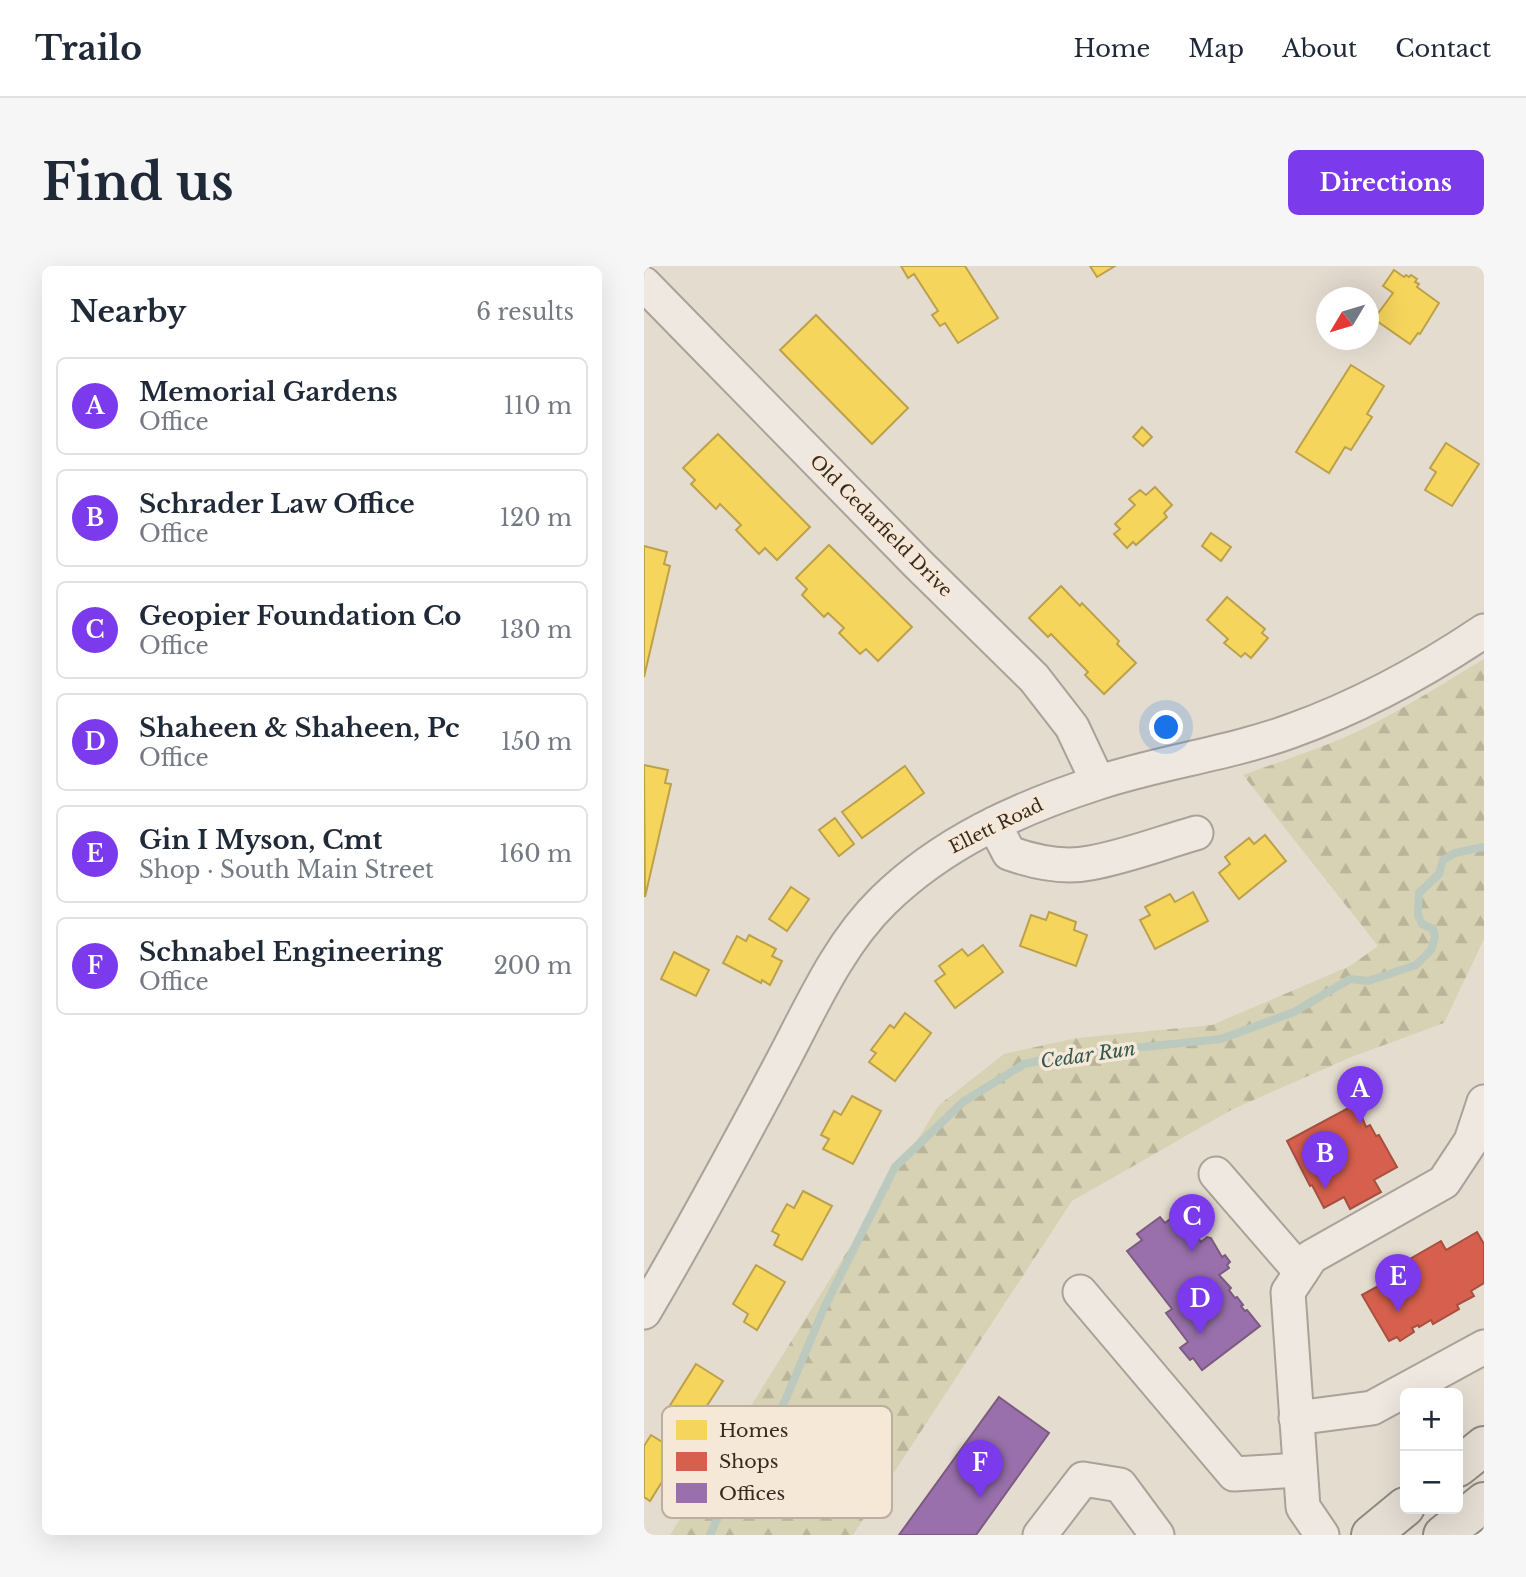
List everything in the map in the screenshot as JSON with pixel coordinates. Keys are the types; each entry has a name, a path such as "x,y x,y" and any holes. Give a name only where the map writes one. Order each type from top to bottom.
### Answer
{"main road":[{"path":"1463,1463 1484,1447"},
{"path":"1443,1535 1484,1502"},
{"path":"1371,1535 1400,1511"}],"street":[{"name":"Old Cedarfield Drive","path":"644,284 916,563 1034,678 1072,727 1098,782"},
{"name":"Ellett Road","path":"644,1312 691,1233 838,957 871,914 892,893 944,851 994,824 1098,782 1289,732 1389,690 1484,631"},
{"path":"994,824 1009,853 1031,861 1054,863 1088,863 1196,833"},
{"path":"1322,1535 1303,1507 1288,1292 1311,1257 1444,1182 1482,1119"},
{"path":"1216,1174 1301,1272"},
{"path":"1080,1292 1234,1474 1300,1470"},
{"path":"1296,1418 1372,1408 1484,1347"},
{"path":"1040,1535 1083,1479 1120,1485 1157,1535"}],"green space":[{"path":"1484,659 1484,939 1444,1023 1354,1056 1233,1109 1072,1201 892,1476 892,1406 751,1406 939,1105 1004,1054 1077,1038 1212,1025 1350,966 1378,946 1243,775 1319,748 1363,729"},
{"path":"681,1518 864,1518 853,1535 670,1535"}],"building: Homes":[{"path":"901,266 965,266 998,318 958,343 945,323 940,326 932,315 938,311 914,274 908,278"},
{"path":"1090,266 1115,266 1097,277"},
{"path":"1394,270 1404,277 1411,275 1417,279 1417,287 1439,303 1420,334 1418,333 1410,344 1379,322 1379,312 1393,293 1383,286"},
{"path":"816,315 908,408 872,444 780,350"},
{"path":"1351,365 1384,386 1367,414 1372,417 1351,450 1345,447 1329,473 1296,452"},
{"path":"1142,427 1152,437 1143,446 1133,437"},
{"path":"718,434 810,527 777,560 765,548 759,554 736,530 741,525 720,504 716,509 691,484 695,480 683,468"},
{"path":"1446,443 1479,464 1452,506 1425,490 1436,472 1430,468"},
{"path":"1155,487 1172,505 1164,513 1167,517 1136,545 1133,542 1127,548 1114,534 1120,529 1115,524 1135,505 1129,499 1140,490 1146,495"},
{"path":"1211,533 1231,547 1221,561 1202,546"},
{"path":"829,545 912,627 878,661 866,649 860,654 839,633 844,628 828,613 824,617 802,595 807,589 796,578"},
{"path":"644,546 667,552 664,564 670,566 644,677"},
{"path":"1061,586 1080,606 1082,603 1136,663 1104,694 1085,675 1088,672 1051,634 1048,637 1029,618"},
{"path":"1227,597 1265,629 1262,633 1268,638 1251,658 1245,653 1241,657 1224,643 1228,639 1207,620"},
{"path":"644,765 668,770 665,783 671,784 645,897"},
{"path":"905,766 924,793 862,838 842,812"},
{"path":"835,818 854,844 839,856 819,830"},
{"path":"1265,835 1286,861 1239,899 1219,873 1230,864 1225,857 1249,838 1254,844"},
{"path":"791,887 809,899 787,931 769,919"},
{"path":"1193,892 1208,921 1155,949 1140,920 1150,915 1145,907 1170,894 1175,902"},
{"path":"1049,912 1076,922 1074,930 1087,935 1076,966 1020,946 1031,915 1046,920"},
{"path":"749,935 776,949 772,956 782,961 770,985 723,963 737,936 746,941"},
{"path":"983,945 1003,972 955,1008 935,981 945,974 939,966 962,949 968,956"},
{"path":"674,952 709,970 696,996 661,979"},
{"path":"905,1013 931,1033 895,1081 869,1062 876,1053 871,1050 890,1025 894,1028"},
{"path":"852,1096 881,1111 853,1164 823,1149 829,1139 821,1135 834,1111 841,1115"},
{"path":"803,1191 832,1206 802,1260 774,1245 779,1235 772,1231 787,1204 794,1208"},
{"path":"756,1265 785,1282 757,1330 744,1322 748,1314 733,1304"},
{"path":"696,1364 723,1381 707,1406 670,1406"},
{"path":"651,1435 662,1442 662,1482 650,1501 644,1497 644,1446"}],"building: Shops":[{"path":"1357,1105 1366,1127 1370,1125 1376,1136 1379,1135 1397,1167 1374,1180 1381,1192 1350,1209 1344,1197 1324,1208 1287,1141"},
{"path":"1477,1232 1484,1244 1484,1283 1471,1291 1474,1296 1457,1305 1459,1309 1433,1324 1431,1320 1419,1327 1418,1325 1412,1328 1414,1332 1400,1341 1397,1337 1389,1341 1362,1295 1391,1279 1387,1272 1441,1241 1446,1250"}],"building: Offices":[{"path":"1179,1212 1186,1222 1191,1218 1200,1230 1195,1233 1201,1242 1207,1237 1211,1238 1222,1257 1225,1255 1230,1262 1227,1265 1229,1268 1219,1275 1231,1288 1229,1290 1237,1297 1245,1311 1247,1310 1260,1326 1202,1370 1193,1358 1190,1360 1180,1348 1188,1342 1166,1313 1172,1309 1127,1251 1142,1240 1137,1234 1160,1217 1165,1223"},
{"path":"999,1397 1049,1433 976,1535 899,1535"}],"waterway":[{"name":"Cedar Run","path":"782,1406 824,1308 895,1167 963,1102 1024,1064 1066,1055 1221,1039 1294,1012 1350,979 1368,981 1416,965 1431,950 1435,937 1433,929 1422,924 1418,915 1419,893 1439,874 1443,860 1455,853 1484,847"},
{"name":"Cedar Run","path":"710,1535 718,1518"}],"place":[{"name":"Memorial Gardens","path":"1360,1124"},
{"name":"Schrader Law Office","path":"1325,1189"},
{"name":"Geopier Foundation Co","path":"1192,1252"},
{"name":"Gin I Myson, Cmt","path":"1398,1312"},
{"name":"Shaheen & Shaheen, Pc","path":"1200,1334"},
{"name":"Schnabel Engineering","path":"980,1498"}]}
